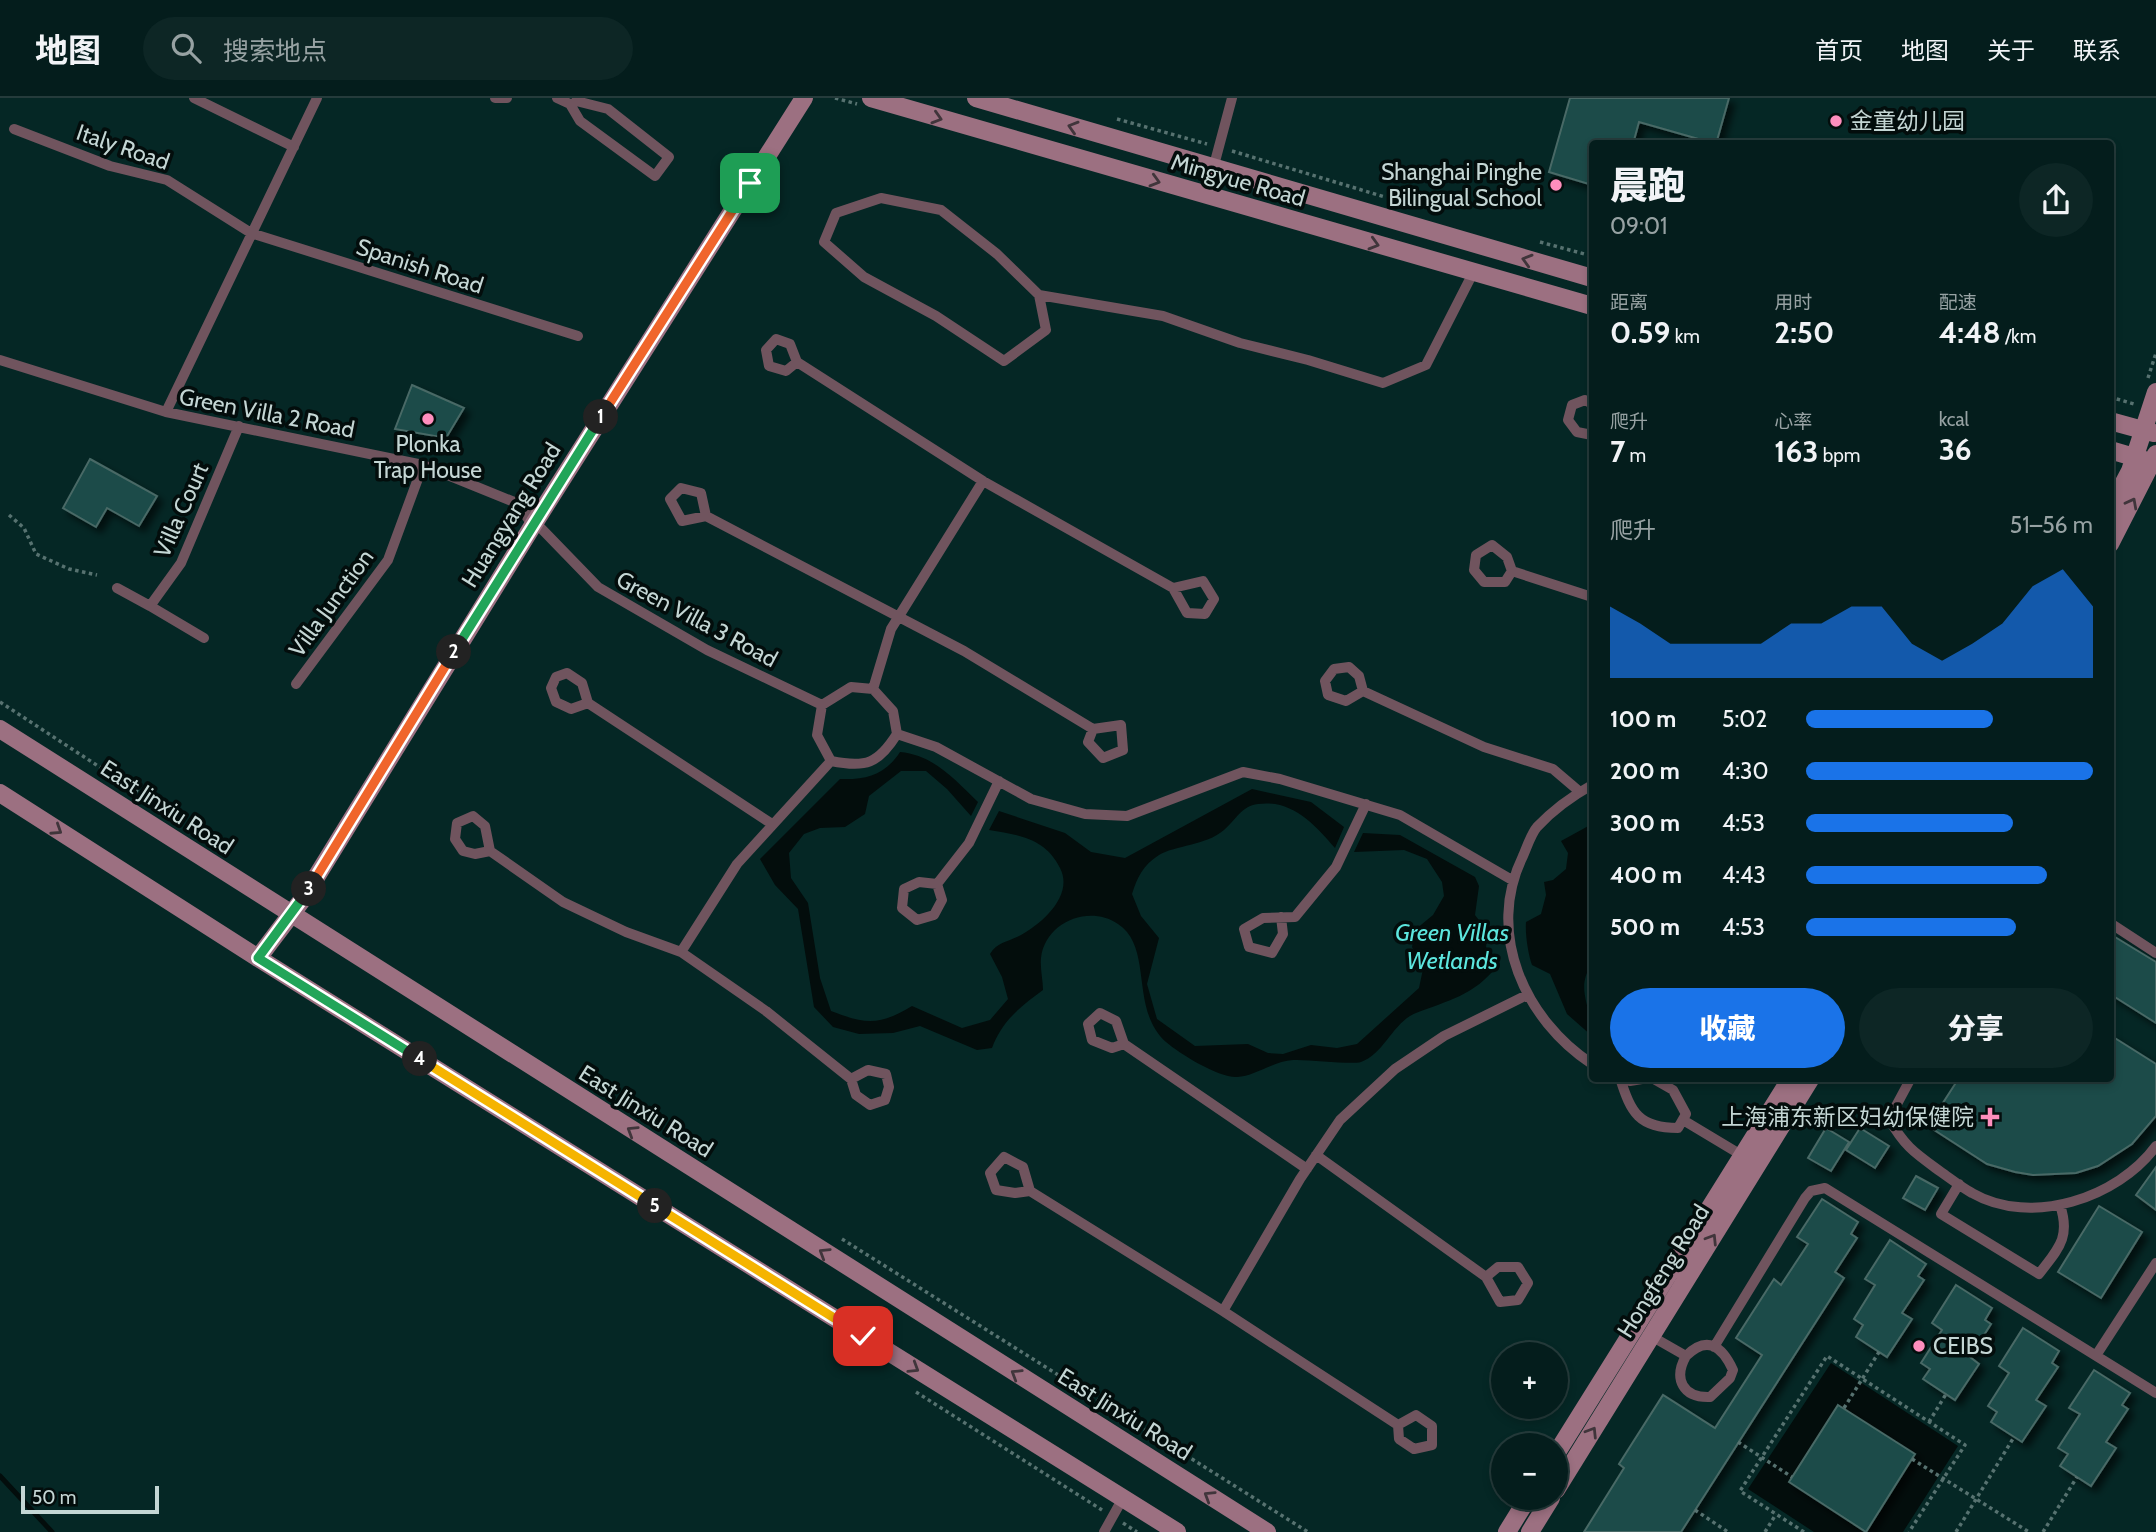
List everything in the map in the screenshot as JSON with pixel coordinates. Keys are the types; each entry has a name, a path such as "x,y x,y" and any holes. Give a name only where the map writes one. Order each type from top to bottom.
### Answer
{"street":[{"name":"Huangyang Road","path":"258,958 291,916 535,522 804,98"},
{"name":"Mingyue Road","path":"871,98 1589,305"},
{"name":"Mingyue Road","path":"976,98 1589,277"},
{"path":"2114,536 2150,459 2150,432 2156,392"},
{"path":"2114,422 2150,432"},
{"path":"2114,451 2150,459"},
{"path":"2114,504 2150,459"},
{"path":"524,506 535,522"},
{"name":"East Jinxiu Road","path":"0,729 1266,1532"},
{"path":"0,793 258,958 1177,1532"},
{"name":"Hongfeng Road","path":"1568,1435 1789,1082"},
{"name":"Hongfeng Road","path":"1568,1471 1809,1082"},
{"path":"1507,1532 1521,1510"},
{"path":"1530,1532 1544,1510"}],"lane":[{"path":"194,98 294,147"},
{"path":"166,412 317,98"},
{"path":"495,98 507,98"},
{"path":"557,98 570,104 580,121 655,176 669,157 608,109 576,102"},
{"path":"1213,169 1232,98"},
{"name":"Italy Road","path":"14,129 110,166 167,180 251,233"},
{"path":"1039,295 1046,330 1004,361 936,316 864,277 824,242 836,213 881,198 941,210 997,254 1039,295 1163,316 1240,343 1382,383 1426,365 1472,273"},
{"name":"Spanish Road","path":"251,233 578,336"},
{"name":"Green Villa 2 Road","path":"0,360 166,412 423,465 524,506"},
{"path":"797,362 983,481 1172,588"},
{"path":"1589,402 1585,400 1572,405 1568,420 1577,432 1589,434"},
{"name":"Villa Court","path":"150,606 181,563 239,426"},
{"name":"Villa Junction","path":"296,684 388,560 423,465"},
{"path":"873,689 891,629 983,481"},
{"path":"706,516 897,619 964,651 1093,729"},
{"name":"Green Villa 3 Road","path":"535,522 598,587 707,650 822,705"},
{"path":"1512,571 1589,596"},
{"path":"117,588 204,638"},
{"path":"851,687 873,689 893,711 897,734 884,755 857,766 831,761 817,735 822,705 851,687"},
{"path":"1363,691 1484,747 1553,769 1580,792"},
{"path":"588,703 772,824"},
{"path":"897,734 936,747 1031,799 1085,814 1127,816 1243,772 1280,779 1400,815 1511,880"},
{"path":"681,952 737,864 831,761"},
{"path":"937,884 969,843 999,781"},
{"path":"1589,787 1536,828 1511,880 1511,952 1527,995 1544,1022 1568,1049 1589,1062"},
{"path":"1281,918 1295,917 1336,867 1366,804"},
{"path":"490,851 562,902 626,932 681,952 766,1012 851,1079"},
{"path":"919,882 937,884 942,900 934,915 917,920 902,908 904,890 919,882"},
{"path":"2114,926 2156,953"},
{"path":"1223,1311 1307,1169 1340,1120 1395,1069 1444,1036 1527,995"},
{"path":"1124,1044 1307,1169"},
{"path":"1621,1082 1628,1103 1640,1119 1657,1128 1678,1128 1686,1114 1673,1090 1658,1082"},
{"path":"1909,1082 1889,1119 1904,1145 1973,1194 1994,1202 2060,1205 2104,1190 2138,1167 2156,1146"},
{"path":"1683,1120 1743,1156"},
{"path":"1316,1156 1486,1277"},
{"path":"1959,1184 1941,1214 2039,1274 2064,1238 2066,1224 2060,1205"},
{"path":"1714,1347 1805,1198 1811,1191 1825,1188 2156,1393"},
{"path":"1030,1191 1223,1311 1398,1425"},
{"path":"2097,1354 2156,1263"},
{"path":"1651,1336 1686,1356"},
{"path":"1696,1345 1714,1347 1726,1355 1733,1370 1721,1388 1710,1397 1697,1398 1685,1391 1679,1380 1679,1368 1686,1356 1696,1345"},
{"path":"1104,1532 1123,1498"}],"path":[{"name":"Mingyue Road","path":"1111,117 1386,197"},
{"path":"1528,239 1589,255"},
{"path":"9,515 24,528 36,554 69,569 97,575"},
{"path":"1844,1408 1879,1352"},
{"path":"1804,1532 1740,1491 1764,1459 1827,1356 1861,1381 1965,1446 1942,1476 1909,1532"},
{"path":"1928,1422 1946,1394"},
{"path":"1956,1532 2014,1437"},
{"path":"1738,1442 1792,1477"},
{"path":"1912,1458 2029,1532"},
{"path":"2043,1532 2077,1477"},
{"path":"1695,1510 1728,1532"},
{"path":"1765,1532 1776,1514"}],"water":[{"name":"Green Villas Wetlands","path":"900,752 934,763 952,777 978,802 971,816 947,789 926,771 901,771 869,796 865,814 845,827 820,828 804,834 789,853 791,878 808,903 820,978 831,1011 844,1016 864,1021 882,1020 912,1006 962,1028 990,1020 1008,999 1002,977 990,954 996,947 1030,930 1047,916 1060,898 1063,878 1054,858 1039,844 1021,836 989,830 999,811 1065,833 1091,852 1125,858 1252,789 1311,802 1344,827 1335,848 1311,823 1292,810 1270,804 1252,805 1216,835 1166,852 1149,863 1132,894 1141,916 1159,938 1147,984 1157,1019 1195,1046 1248,1044 1268,1053 1283,1054 1311,1045 1337,1048 1357,1044 1419,988 1423,969 1412,947 1416,929 1433,915 1444,896 1442,882 1427,859 1404,850 1354,852 1363,833 1400,835 1475,877 1479,886 1475,915 1488,932 1486,947 1497,966 1470,990 1408,1017 1376,1052 1361,1062 1293,1060 1237,1077 1220,1074 1180,1053 1166,1042 1148,1013 1139,963 1129,935 1118,924 1106,918 1082,917 1070,920 1050,935 1041,958 1043,990 1013,1015 992,1048 977,1050 920,1026 893,1033 859,1034 833,1027 814,1007 798,909 775,885 760,859 840,779 866,777 881,771"},
{"path":"1589,826 1589,969 1584,991 1589,1013 1589,1033 1567,1014 1550,974 1532,965 1528,949 1526,922 1541,914 1546,895 1544,882 1553,880 1566,869 1568,853 1561,841"},
{"path":"1831,1363 1958,1446 1903,1532 1866,1532 1814,1532 1748,1489","holes":["1838,1405 1915,1454 1866,1532 1789,1482"]}],"building":[{"path":"1570,98 1729,98 1717,140 1702,140 1639,122 1634,140 1589,140 1589,184 1549,172"},
{"name":"Plonka Trap House","path":"412,385 464,408 446,438 395,429"},
{"path":"90,459 157,496 139,526 107,508 96,527 63,508"},
{"path":"2114,936 2156,962 2156,1023 2114,997"},
{"path":"2114,1038 2156,1064 2156,1116 2132,1144 2098,1166 2076,1173 2033,1175 1987,1164 1928,1126 1956,1082 2114,1082"},
{"path":"1826,1128 1849,1142 1831,1171 1808,1158"},
{"path":"1860,1128 1889,1146 1875,1168 1846,1150"},
{"path":"2156,1167 2156,1210 2136,1195"},
{"path":"1916,1176 1938,1188 1925,1210 1903,1198"},
{"path":"1822,1199 1858,1222 1851,1234 1857,1238 1835,1272 1844,1278 1681,1532 1584,1532 1624,1468 1619,1464 1663,1395 1715,1428 1762,1355 1736,1338 1774,1279 1781,1285 1808,1244 1797,1237"},
{"path":"2099,1206 2142,1232 2101,1298 2058,1272"},
{"path":"1890,1240 1926,1264 1918,1276 1924,1280 1902,1313 1912,1319 1887,1357 1856,1337 1863,1325 1854,1319 1875,1285 1865,1279"},
{"path":"1956,1285 1992,1308 1985,1320 1991,1324 1970,1357 1979,1364 1955,1400 1923,1379 1930,1369 1921,1363 1942,1330 1932,1323"},
{"path":"2023,1328 2059,1351 2052,1363 2058,1367 2036,1400 2046,1406 2022,1442 1991,1422 1997,1412 1988,1406 2009,1373 1999,1366"},
{"path":"2094,1370 2130,1393 2122,1405 2128,1409 2106,1442 2116,1448 2091,1486 2060,1466 2068,1454 2058,1448 2080,1414 2069,1408"},
{"path":"1838,1405 1915,1454 1866,1532 1789,1482"}],"waterway":[{"path":"0,1476 52,1532"}],"place":[{"name":"金童幼儿园","path":"1836,121"},
{"name":"Shanghai Pinghe Bilingual School","path":"1556,185"},
{"name":"Plonka Trap House","path":"428,419"},
{"name":"上海浦东新区妇幼保健院","path":"1990,1117"},
{"name":"CEIBS","path":"1919,1346"}],"route":[{"path":"750,183 535,522 302,900 258,958 863,1336"}]}
